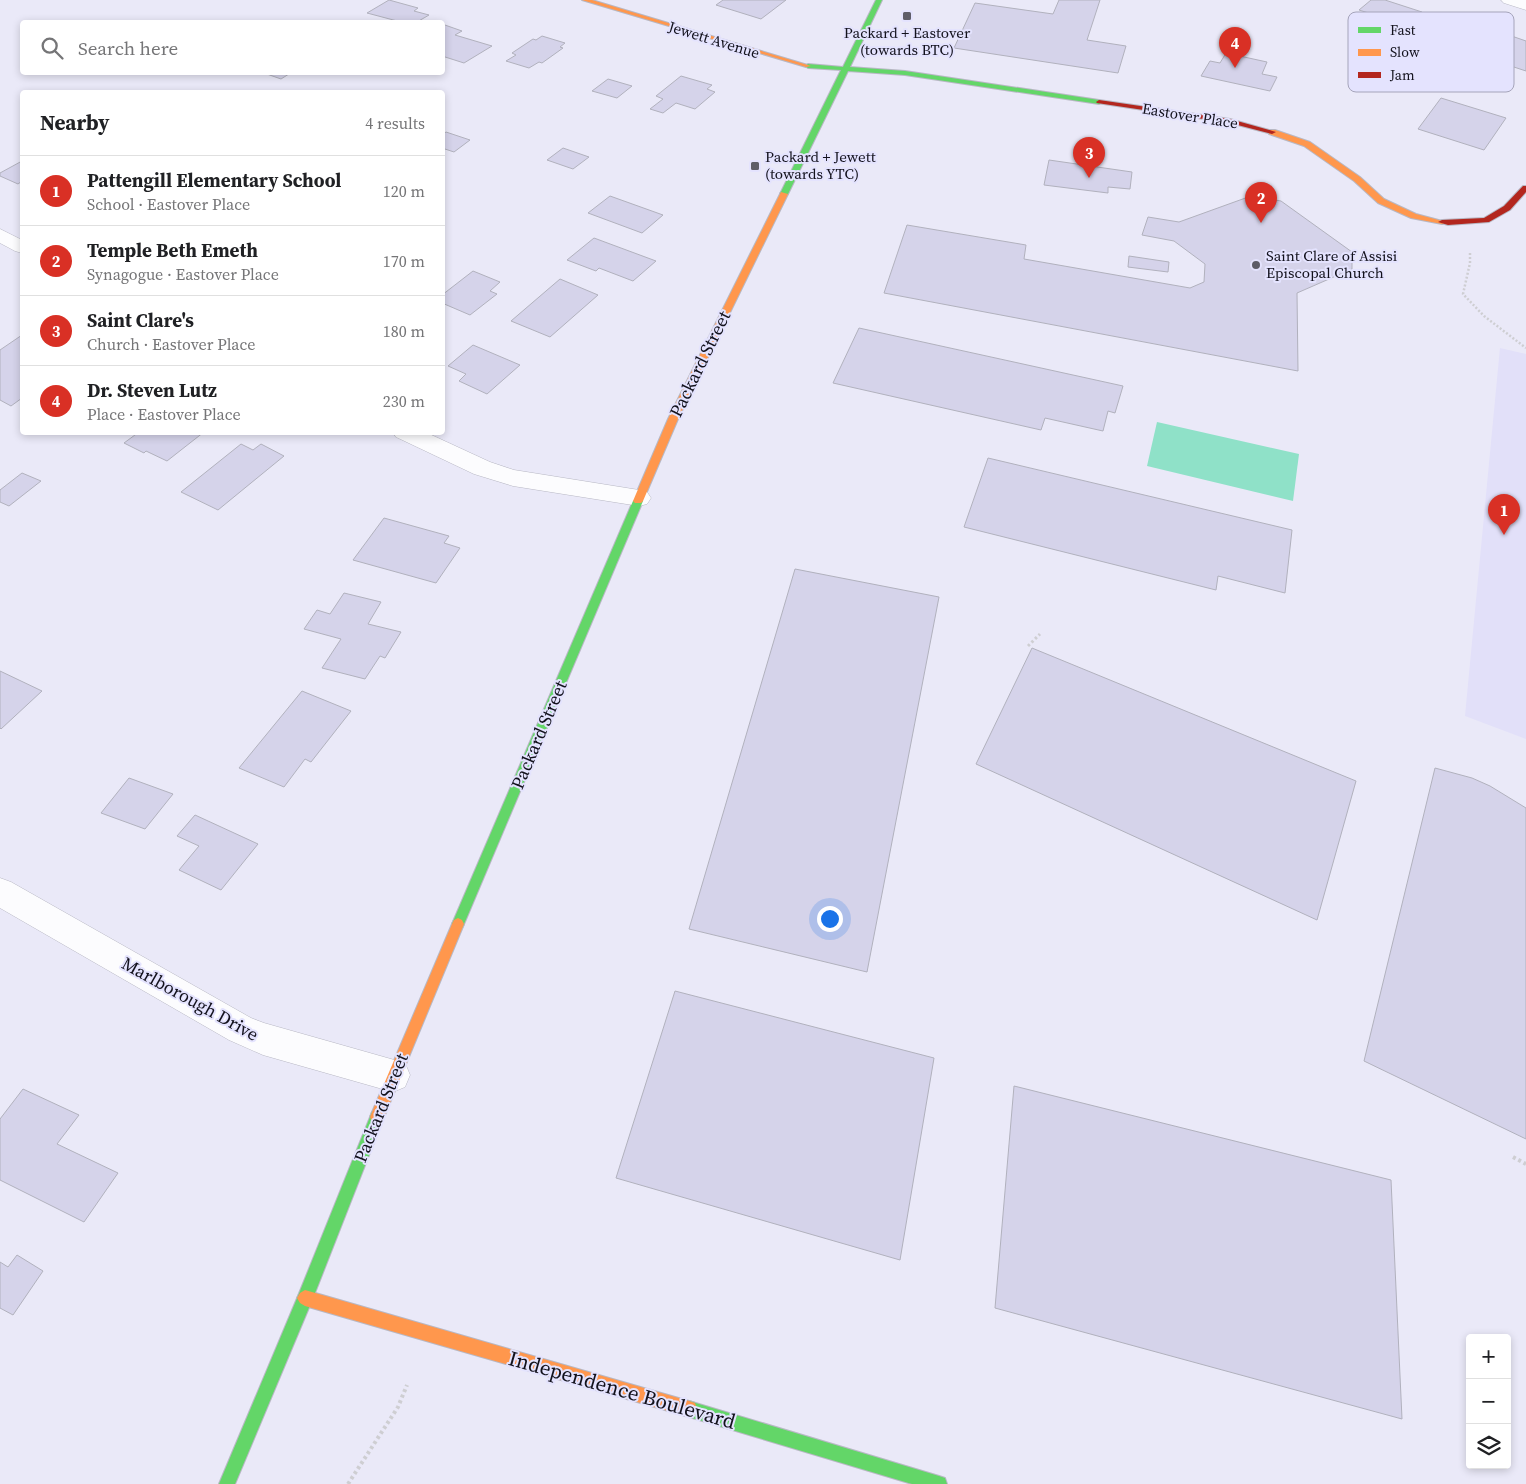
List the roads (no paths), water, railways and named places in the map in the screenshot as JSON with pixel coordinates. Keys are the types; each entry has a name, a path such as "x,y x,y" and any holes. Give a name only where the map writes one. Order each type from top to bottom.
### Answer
{"main road":[{"name":"Jewett Avenue","path":"585,0 787,63 815,68 845,69"},
{"name":"Packard Street","path":"227,1484 305,1298 393,1074 672,419 879,0"},
{"name":"Eastover Place","path":"845,69 905,73 1230,121 1264,129 1307,144 1357,179 1381,202 1414,216 1448,223 1486,220 1507,208 1526,188"},
{"name":"Independence Boulevard","path":"305,1298 809,1444 938,1484"}],"street":[{"path":"1509,0 1526,5"},
{"path":"0,235 20,246"},
{"path":"410,435 482,468 513,478 639,498"},
{"name":"Marlborough Drive","path":"0,892 240,1029 263,1039 393,1074"}],"place":[{"name":"Packard + Eastover (towards BTC)","path":"907,16"},
{"name":"Dr. Steven Lutz","path":"1235,68"},
{"name":"Packard + Jewett (towards YTC)","path":"755,166"},
{"name":"Saint Clare's","path":"1089,178"},
{"name":"Temple Beth Emeth","path":"1261,223"},
{"name":"Saint Clare of Assisi Episcopal Church","path":"1256,265"},
{"name":"Pattengill Elementary School","path":"1504,535"}]}
